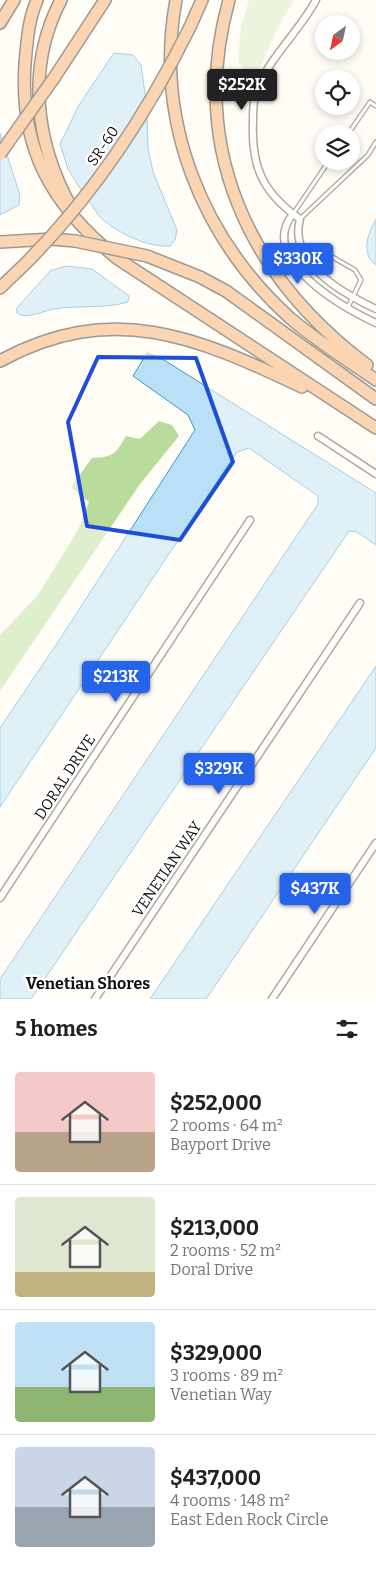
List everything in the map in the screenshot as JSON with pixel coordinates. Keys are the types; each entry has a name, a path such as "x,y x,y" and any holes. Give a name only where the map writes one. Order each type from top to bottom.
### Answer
{"highway":[{"path":"0,23 14,0"},
{"path":"37,0 31,17 25,70 25,102 31,146 57,197 88,234 136,272 376,428"},
{"path":"61,0 50,24 42,54 38,82 39,119 51,166 88,234"},
{"path":"0,154 54,78 105,0"},
{"path":"176,0 172,33 171,91 183,151 208,213 232,252 277,305 322,343 376,380"},
{"name":"SR-60","path":"0,288 25,264 80,203 116,155 164,78 202,0"},
{"path":"229,0 217,69 219,126 229,178 244,221 275,274 299,306 325,332 376,372"},
{"path":"0,242 75,241 147,256 200,277 226,291 376,399"},
{"path":"0,361 23,348 56,336 93,330 127,329 159,332 195,341 239,358 339,404"}],"street":[{"path":"316,0 302,25 260,83 254,102 252,142 255,164 266,186 284,207 300,219 298,236 304,256 318,270 355,297 376,309"},
{"path":"293,214 288,222 286,239 293,262 308,280 348,308 376,323"},
{"path":"318,436 376,474"},
{"name":"DORAL DRIVE","path":"0,898 250,520"},
{"name":"VENETIAN WAY","path":"95,999 360,603"},
{"path":"272,999 376,842"}],"lane":[{"path":"354,125 370,102 376,106"},
{"path":"300,219 368,155 376,142"},
{"path":"293,214 323,170"},
{"path":"329,255 359,274 361,280 355,297 348,308"}],"highlighted area":[{"path":"98,357 196,358 233,462 180,540 87,526 68,422"}],"green space":[{"path":"249,0 294,0 276,31 261,66 250,75 238,62 241,26"},
{"path":"159,421 172,425 179,436 140,484 0,691 0,635 38,595 78,530 89,502 71,487 92,458 113,454 126,436 140,439"}],"water":[{"path":"114,53 133,55 141,65 146,101 83,193 68,169 60,144 79,105"},
{"path":"147,114 148,148 153,172 177,230 175,240 170,246 142,242 114,228 99,216 88,200"},
{"path":"0,133 20,195 19,205 0,215"},
{"path":"376,219 376,265 368,255 367,243"},
{"path":"66,266 92,269 129,296 128,302 54,309 25,316 17,313 16,309 50,271"},
{"path":"147,353 164,360 376,493 376,545 357,532 349,531 31,999 0,999 0,979 318,504 318,496 249,448 237,452 0,807 0,728 195,430 188,415 133,376"},
{"path":"376,666 376,748 206,999 150,999"}],"district":[{"name":"Venetian Shores","path":"88,983"}]}
